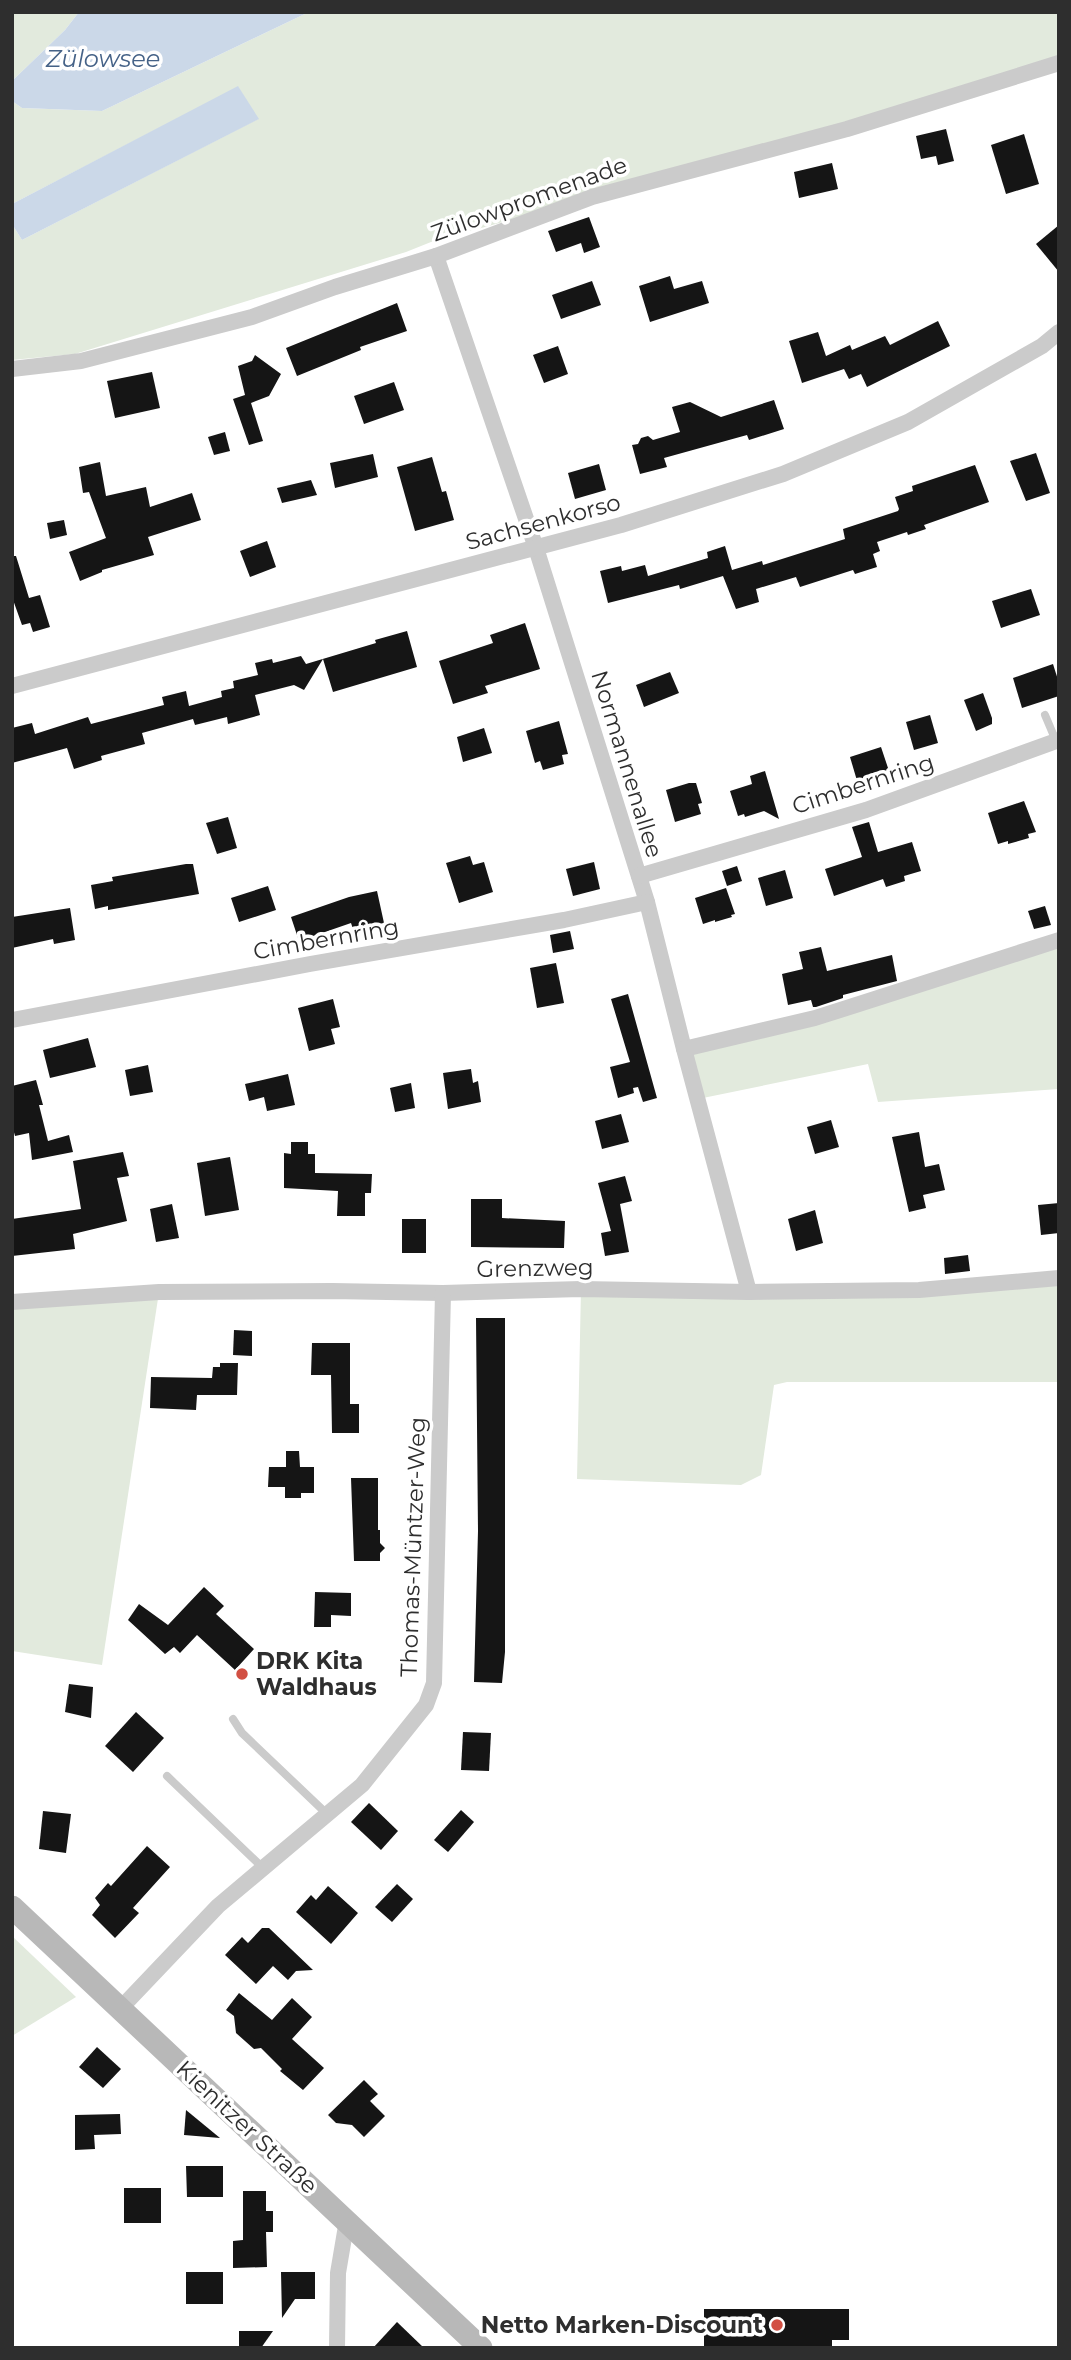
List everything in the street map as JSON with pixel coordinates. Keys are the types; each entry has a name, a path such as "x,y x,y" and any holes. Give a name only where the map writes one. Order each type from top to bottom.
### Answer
{"street":[{"name":"Zülowpromenade","path":"12,369 81,361 252,317 335,287 436,256 592,197 847,129 1057,68"},
{"name":"Normannenallee","path":"436,256 536,548 647,902 750,1292"},
{"name":"Sachsenkorso","path":"12,687 621,525 783,474 908,422 1042,346 1059,332"},
{"name":"Cimbernring","path":"639,876 866,810 1057,741"},
{"name":"Cimbernring","path":"12,1020 564,920 647,902"},
{"path":"684,1049 815,1018 1059,940"},
{"name":"Grenzweg","path":"12,1302 159,1292 919,1290 1059,1278"},
{"name":"Thomas-Müntzer-Weg","path":"120,2009 218,1906 362,1785 426,1705 433,1683 443,1293"},
{"name":"Kienitzer Straße","path":"12,1907 481,2348"},
{"path":"337,2348 338,2273 347,2220"}],"lane":[{"path":"1045,715 1057,741"},
{"path":"233,1719 242,1733 327,1814"},
{"path":"167,1776 263,1868"}],"shaded area":[{"path":"12,12 79,12 65,30 12,81"},
{"path":"309,12 1059,12 1059,63 716,163 431,242 75,354 12,360 12,224 22,240 258,119 238,87 12,204 12,101 22,108 102,111"},
{"path":"1059,940 1059,1089 878,1102 868,1064 698,1099 684,1049"},
{"path":"1059,1278 1059,1382 787,1382 774,1385 761,1475 741,1485 577,1479 581,1289 749,1292"},
{"path":"159,1292 102,1665 12,1651 12,1303"},
{"path":"12,1936 76,1997 12,2036"}],"water":[{"name":"Zülowsee","path":"79,12 309,12 102,111 22,108 12,101 12,81 65,30"},
{"path":"238,86 259,119 22,240 12,224 12,204"}],"building":[{"path":"946,129 954,161 938,165 936,156 921,159 916,136"},
{"path":"1024,134 1039,184 1006,194 991,145"},
{"path":"832,163 838,189 799,198 794,172"},
{"path":"589,217 600,247 584,253 581,243 556,252 548,231"},
{"path":"1059,225 1059,272 1036,244"},
{"path":"670,276 674,289 702,281 709,303 650,322 639,286"},
{"path":"592,281 601,305 561,319 552,295"},
{"path":"397,303 407,331 360,347 361,350 297,376 286,348"},
{"path":"938,321 950,346 867,387 861,374 849,379 844,369 802,383 789,341 818,332 826,356 850,345 852,350 885,336 890,345"},
{"path":"558,346 568,374 544,383 533,355"},
{"path":"255,355 281,374 269,396 251,403 263,441 249,445 233,399 245,395 238,366 252,361"},
{"path":"152,372 160,408 115,418 107,381"},
{"path":"394,382 404,410 364,424 354,396"},
{"path":"774,400 784,429 749,440 747,435 664,458 667,467 640,474 632,445 648,436 653,440 680,432 672,407 690,402 721,417"},
{"path":"225,432 230,451 214,455 208,437"},
{"path":"1036,453 1050,493 1026,501 1010,461"},
{"path":"373,454 378,477 335,488 330,463"},
{"path":"432,457 454,520 415,531 397,467"},
{"path":"100,462 106,496 146,487 150,507 192,493 201,520 148,537 154,555 102,570 80,581 69,552 106,538 89,492 83,493 79,467"},
{"path":"599,464 606,490 575,499 568,473"},
{"path":"975,465 989,502 924,525 926,529 877,542 880,551 873,554 877,567 855,574 853,570 800,587 796,577 756,589 759,602 736,609 723,576 680,589 679,585 608,603 600,571 621,566 622,571 645,565 648,576 708,558 707,552 725,546 732,570 762,561 763,565 845,539 843,529 898,511 895,497 913,491 912,486"},
{"path":"311,480 317,495 282,503 277,488"},
{"path":"64,520 67,535 50,539 47,523"},
{"path":"267,541 276,567 250,577 240,551"},
{"path":"12,556 16,556 29,598 40,595 50,627 33,632 30,623 22,625 12,597"},
{"path":"1031,589 1040,615 1001,628 992,601"},
{"path":"525,623 540,669 485,686 488,693 453,704 439,661 493,643 490,635"},
{"path":"407,631 417,667 333,692 323,659 304,690 294,685 255,695 260,715 228,724 227,717 195,725 193,719 142,733 145,744 101,756 102,760 74,769 67,748 12,763 12,728 32,723 35,734 88,717 91,724 164,705 162,697 186,691 189,706 222,697 221,691 234,688 233,681 258,675 255,663 272,659 273,663 301,656 306,664"},
{"path":"1053,664 1059,683 1059,696 1022,708 1013,678"},
{"path":"670,672 679,693 644,707 636,685"},
{"path":"983,693 992,724 976,731 964,700"},
{"path":"930,715 938,743 914,750 906,722"},
{"path":"559,721 568,754 562,755 564,764 543,770 540,761 535,763 526,731"},
{"path":"484,728 492,753 463,762 457,737"},
{"path":"881,747 890,774 858,784 850,757"},
{"path":"765,771 779,819 764,811 745,817 744,814 738,816 730,791 752,784 750,776"},
{"path":"696,783 702,803 698,804 701,814 675,822 666,790"},
{"path":"1024,801 1036,832 1028,834 1029,838 998,844 988,813"},
{"path":"228,817 237,848 217,854 206,823"},
{"path":"869,822 878,852 912,842 921,871 904,876 905,881 886,887 883,879 834,896 825,869 862,857 852,827"},
{"path":"470,856 473,865 484,862 493,892 459,903 446,863"},
{"path":"594,862 600,889 573,896 566,869"},
{"path":"193,864 199,894 108,910 108,906 95,909 91,885 113,881 112,877"},
{"path":"737,866 742,881 727,886 722,871"},
{"path":"785,870 793,898 766,906 758,878"},
{"path":"268,886 276,910 239,922 231,898"},
{"path":"726,888 735,914 703,924 695,898"},
{"path":"377,891 384,923 353,929 351,923 299,941 291,917 349,897"},
{"path":"1045,906 1051,925 1034,929 1028,911"},
{"path":"70,908 75,940 54,944 53,939 12,948 12,917"},
{"path":"570,931 574,949 553,953 550,935"},
{"path":"821,947 827,971 892,955 897,981 843,995 843,998 816,1007 813,1007 811,1000 788,1005 782,974 803,969 799,952"},
{"path":"556,963 564,1003 537,1008 530,968"},
{"path":"628,994 657,1098 643,1102 638,1087 633,1088 634,1093 618,1098 610,1067 630,1062 611,999"},
{"path":"333,999 340,1027 331,1029 335,1044 309,1051 298,1008"},
{"path":"88,1038 96,1067 50,1078 43,1050"},
{"path":"148,1065 153,1092 130,1096 125,1070"},
{"path":"471,1069 473,1083 478,1081 481,1102 448,1109 443,1073"},
{"path":"288,1074 295,1105 267,1111 264,1097 249,1101 245,1084"},
{"path":"36,1080 48,1141 69,1135 73,1152 32,1160 29,1133 15,1136 12,1125 12,1086"},
{"path":"411,1083 415,1108 395,1112 390,1088"},
{"path":"621,1114 629,1142 602,1149 595,1121"},
{"path":"831,1120 839,1147 815,1154 807,1127"},
{"path":"919,1132 925,1167 939,1164 945,1190 923,1195 926,1208 909,1212 892,1137"},
{"path":"291,1142 308,1142 308,1154 315,1154 315,1173 372,1174 371,1193 365,1193 365,1216 337,1216 338,1191 284,1188 284,1153 291,1154"},
{"path":"123,1152 129,1176 117,1178 127,1221 73,1234 75,1249 12,1256 12,1219 81,1209 73,1161"},
{"path":"230,1157 239,1210 205,1216 197,1163"},
{"path":"625,1176 632,1201 620,1204 629,1252 605,1256 601,1233 611,1231 598,1183"},
{"path":"471,1199 502,1199 502,1218 565,1221 564,1248 471,1247"},
{"path":"1059,1203 1059,1233 1041,1235 1038,1205"},
{"path":"172,1204 179,1238 156,1242 150,1209"},
{"path":"815,1210 823,1243 796,1251 788,1219"},
{"path":"402,1219 426,1219 426,1253 402,1253"},
{"path":"968,1255 970,1271 945,1274 944,1258"},
{"path":"476,1318 505,1318 505,1652 502,1683 474,1682 478,1531"},
{"path":"234,1330 252,1331 252,1356 233,1355"},
{"path":"312,1343 350,1343 350,1404 359,1404 359,1433 332,1433 331,1375 311,1375"},
{"path":"220,1363 238,1363 237,1395 197,1395 196,1410 150,1408 151,1377 212,1378 213,1367 220,1367"},
{"path":"286,1451 299,1451 300,1467 314,1467 314,1493 301,1493 301,1498 285,1498 285,1487 268,1487 269,1467 286,1467"},
{"path":"351,1478 378,1478 378,1530 380,1543 385,1548 380,1553 380,1561 354,1561"},
{"path":"204,1587 224,1606 216,1614 254,1649 235,1670 197,1635 180,1653 174,1647 165,1654 128,1620 139,1604 168,1625"},
{"path":"315,1592 351,1593 351,1616 331,1615 331,1627 314,1627"},
{"path":"69,1684 93,1687 91,1718 65,1712"},
{"path":"136,1712 164,1738 133,1772 105,1746"},
{"path":"463,1732 491,1733 489,1771 461,1770"},
{"path":"369,1803 398,1831 381,1850 351,1822"},
{"path":"461,1810 474,1822 448,1852 434,1840"},
{"path":"43,1811 71,1814 66,1853 39,1849"},
{"path":"147,1846 170,1867 133,1908 139,1913 115,1938 92,1915 100,1905 95,1898 108,1883 111,1886"},
{"path":"397,1884 413,1899 392,1922 375,1907"},
{"path":"328,1886 358,1913 331,1944 296,1912 311,1895 316,1900"},
{"path":"262,1928 269,1928 313,1970 296,1971 288,1980 273,1966 256,1984 225,1955 242,1937 248,1943"},
{"path":"239,1993 272,2020 292,1998 312,2017 292,2039 324,2068 303,2090 280,2071 282,2069 261,2048 254,2049 236,2033 234,2016 226,2010"},
{"path":"97,2047 121,2069 103,2088 79,2067"},
{"path":"364,2080 378,2094 370,2101 385,2116 364,2137 352,2125 336,2123 328,2115"},
{"path":"186,2110 220,2138 184,2135"},
{"path":"120,2114 121,2134 94,2135 95,2149 75,2150 75,2115"},
{"path":"186,2166 223,2166 223,2197 187,2197"},
{"path":"124,2188 161,2188 161,2223 124,2223"},
{"path":"243,2191 266,2191 266,2211 273,2211 273,2232 266,2232 267,2267 233,2268 233,2241 243,2240"},
{"path":"186,2272 223,2272 223,2304 186,2304"},
{"path":"281,2272 315,2272 315,2299 295,2299 282,2318"},
{"name":"Netto Marken-Discount","path":"704,2309 849,2309 849,2340 832,2340 832,2348 704,2348"},
{"path":"397,2322 424,2348 373,2348"},
{"path":"239,2331 273,2331 261,2348 239,2348"}],"place":[{"name":"DRK Kita Waldhaus","path":"242,1674"},
{"name":"Netto Marken-Discount","path":"777,2325"}]}
